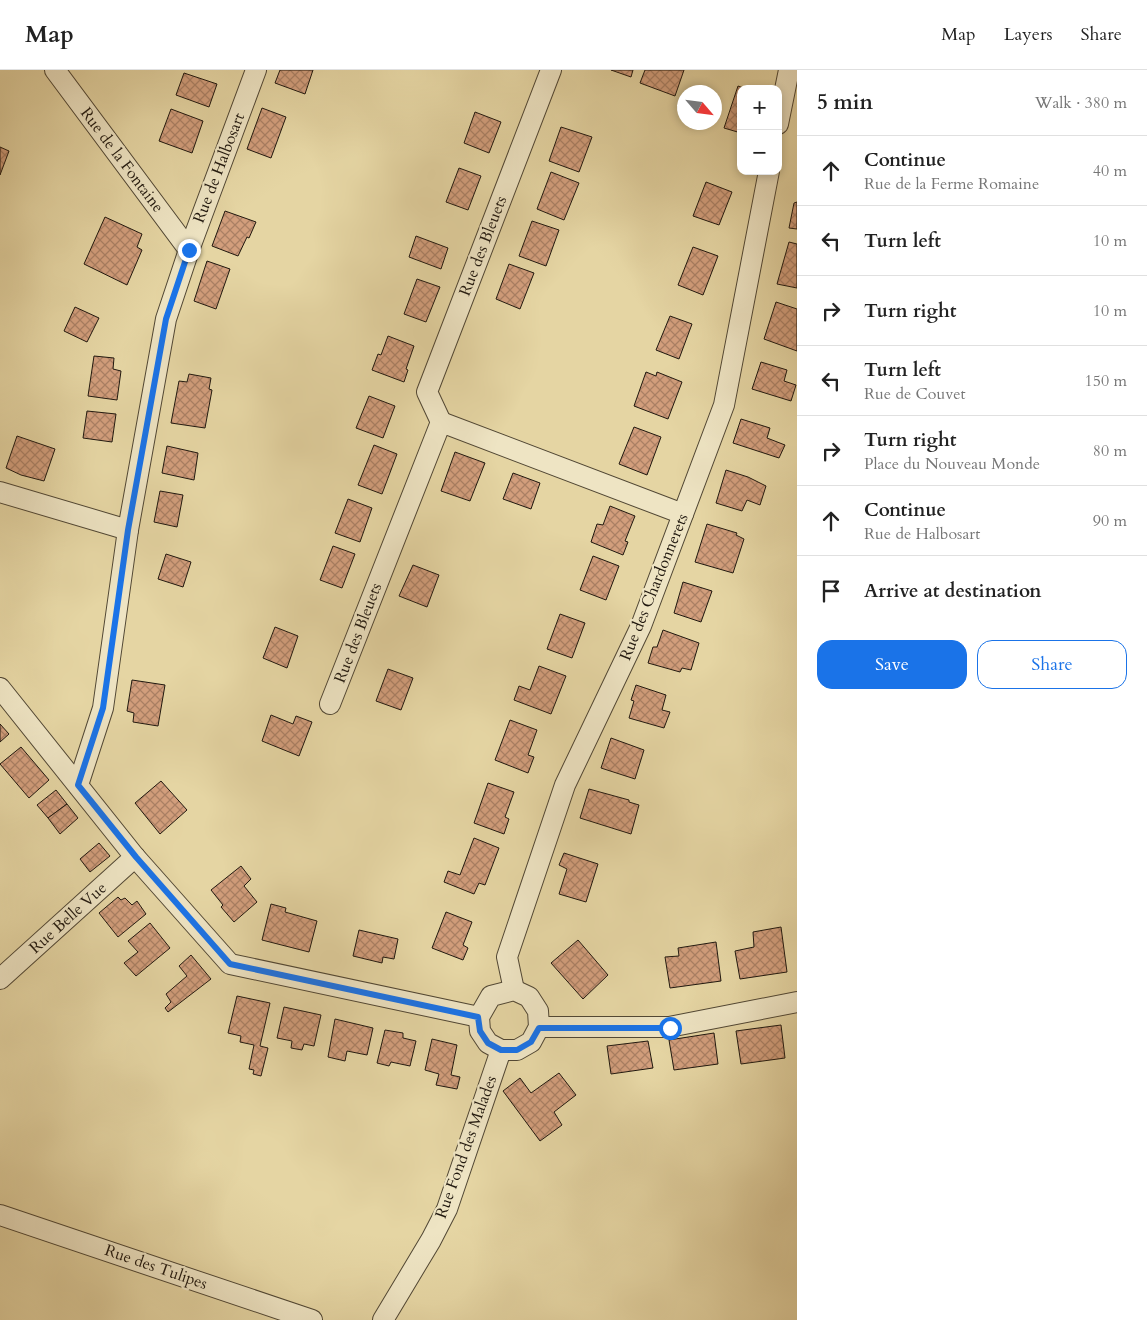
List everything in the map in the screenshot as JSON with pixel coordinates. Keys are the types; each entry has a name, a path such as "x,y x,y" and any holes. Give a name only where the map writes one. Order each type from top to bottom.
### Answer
{"street":[{"name":"Rue de la Fontaine","path":"55,70 189,250"},
{"name":"Rue de Halbosart","path":"78,785 103,708 128,530 166,319 189,250 256,70"},
{"name":"Rue des Bleuets","path":"330,704 441,422 427,392 551,70"},
{"path":"782,104 789,70"},
{"name":"Rue des Chardonnerets","path":"514,990 507,957 565,785 642,626 724,405 768,175"},
{"path":"441,422 684,514"},
{"path":"0,492 128,530"},
{"path":"0,688 136,857 230,964 478,1017"},
{"name":"Rue Belle Vue","path":"0,979 136,857"},
{"path":"514,990 529,997 538,1011 539,1028 531,1042 517,1050 501,1050 488,1043 480,1031 478,1017 490,996 514,990"},
{"path":"539,1028 670,1028 797,1002"},
{"name":"Rue Fond des Malades","path":"383,1320 431,1240 447,1209 501,1050"},
{"name":"Rue des Tulipes","path":"0,1215 312,1320"}],"building":[{"path":"280,70 313,70 305,94 275,83"},
{"path":"611,70 633,70 631,77"},
{"path":"645,70 684,70 679,85 677,85 675,96 640,83"},
{"path":"184,73 217,84 209,107 176,95"},
{"path":"737,89 737,132 724,128"},
{"path":"262,108 286,117 271,158 247,149"},
{"path":"171,109 203,121 192,153 159,141"},
{"path":"475,112 501,122 489,153 464,143"},
{"path":"561,127 592,137 579,172 549,161"},
{"path":"0,147 9,151 0,175"},
{"path":"459,168 481,176 468,210 446,202"},
{"path":"551,172 579,183 564,220 537,209"},
{"path":"706,182 732,192 719,225 693,216"},
{"path":"797,202 797,229 789,228 794,203"},
{"path":"225,211 256,222 238,256 212,246"},
{"path":"105,217 142,234 137,247 142,250 127,285 84,264"},
{"path":"532,221 559,230 546,266 519,256"},
{"path":"416,236 448,248 441,269 409,257"},
{"path":"789,242 797,244 797,288 777,284"},
{"path":"693,247 718,256 703,295 678,285"},
{"path":"207,261 230,269 216,309 194,301"},
{"path":"509,264 534,273 520,309 496,299"},
{"path":"417,279 440,287 426,322 404,314"},
{"path":"776,302 797,309 797,351 764,339"},
{"path":"75,307 99,318 87,342 64,331"},
{"path":"670,316 692,324 679,359 656,350"},
{"path":"388,336 414,346 406,369 408,370 404,382 372,370 378,354 381,355"},
{"path":"94,356 114,358 113,369 121,371 117,400 88,396"},
{"path":"761,362 787,370 784,381 796,385 791,401 752,389"},
{"path":"646,372 656,376 657,372 682,382 668,419 634,406"},
{"path":"189,374 211,378 209,389 212,390 205,428 171,423 179,381 187,382"},
{"path":"369,396 395,406 383,438 356,428"},
{"path":"87,411 116,414 112,442 83,438"},
{"path":"741,419 770,428 767,438 785,445 779,458 733,443"},
{"path":"634,427 661,437 647,475 619,464"},
{"path":"17,436 55,449 44,481 21,475 6,468"},
{"path":"374,445 397,454 382,494 358,485"},
{"path":"167,446 198,453 194,480 162,473"},
{"path":"455,452 485,463 470,501 441,491"},
{"path":"726,470 748,477 766,486 760,505 747,500 742,511 716,503"},
{"path":"513,473 540,483 531,509 503,499"},
{"path":"160,491 183,495 177,527 154,522"},
{"path":"348,499 372,508 360,542 335,533"},
{"path":"610,506 635,516 625,541 628,542 623,555 591,542 597,524 603,525"},
{"path":"707,524 737,533 736,535 744,539 733,573 695,562"},
{"path":"333,546 355,554 342,588 320,580"},
{"path":"166,554 191,562 183,587 158,579"},
{"path":"593,556 619,566 606,600 580,590"},
{"path":"413,565 439,575 427,607 399,596"},
{"path":"683,582 712,591 701,622 674,613"},
{"path":"560,614 585,623 572,658 547,649"},
{"path":"275,627 298,636 287,668 263,658"},
{"path":"663,630 699,643 691,670 682,668 680,672 648,663 653,647 657,647"},
{"path":"539,666 566,676 551,714 514,700 519,686 530,690"},
{"path":"388,669 413,678 401,710 376,701"},
{"path":"132,680 165,685 158,726 133,722 134,713 127,711"},
{"path":"636,685 666,695 662,710 670,712 664,728 629,718 634,701 631,700"},
{"path":"271,715 293,724 296,716 312,722 299,756 262,741"},
{"path":"510,720 537,730 528,755 534,757 528,773 495,760"},
{"path":"0,724 9,734 0,742"},
{"path":"611,738 644,750 635,779 601,768"},
{"path":"21,747 49,780 29,798 0,764"},
{"path":"161,781 187,810 160,834 135,803"},
{"path":"488,783 514,792 505,817 509,819 504,834 474,823"},
{"path":"589,789 629,800 629,802 639,805 631,834 580,818"},
{"path":"56,790 67,804 48,818 37,805"},
{"path":"67,804 78,818 60,834 48,818"},
{"path":"474,838 499,848 485,885 479,883 474,894 444,882 448,871 460,875"},
{"path":"99,843 110,856 90,872 80,859"},
{"path":"564,853 598,864 586,902 559,894 567,869 559,865"},
{"path":"241,866 251,879 244,886 257,902 234,922 221,907 223,905 211,890"},
{"path":"118,897 121,900 125,898 132,905 137,901 146,914 118,937 99,913"},
{"path":"271,904 286,908 285,912 317,921 309,952 262,940"},
{"path":"446,912 472,922 463,945 468,948 463,960 432,948"},
{"path":"150,923 170,948 136,976 124,963 138,952 128,941"},
{"path":"781,927 787,972 740,979 735,951 754,947 753,932"},
{"path":"359,930 398,939 394,959 383,957 382,963 353,956"},
{"path":"578,940 608,975 583,999 551,963"},
{"path":"716,942 721,981 670,988 665,957 679,956 678,948"},
{"path":"191,955 211,979 168,1012 165,1008 171,1002 166,994 187,976 179,966"},
{"path":"237,996 270,1003 260,1046 268,1048 261,1076 253,1074 254,1070 249,1069 254,1045 240,1042 241,1036 228,1033"},
{"path":"284,1007 321,1015 314,1046 304,1044 302,1050 291,1048 292,1041 277,1038"},
{"path":"335,1019 373,1028 367,1055 347,1051 345,1061 328,1057"},
{"path":"781,1025 785,1058 741,1064 736,1031"},
{"path":"385,1030 403,1033 403,1038 416,1041 410,1066 391,1062 389,1066 377,1063"},
{"path":"714,1033 718,1064 674,1070 669,1040"},
{"path":"432,1039 457,1045 451,1075 460,1077 457,1089 436,1085 439,1074 425,1070"},
{"path":"648,1041 653,1068 611,1074 607,1046"},
{"path":"559,1073 576,1095 554,1112 562,1125 540,1141 503,1091 520,1078 531,1093"}],"route":[{"path":"189,250 166,319 128,530 103,708 78,785 136,857 230,964 478,1017 480,1031 488,1043 501,1050 517,1050 531,1042 539,1028 670,1028"}]}
